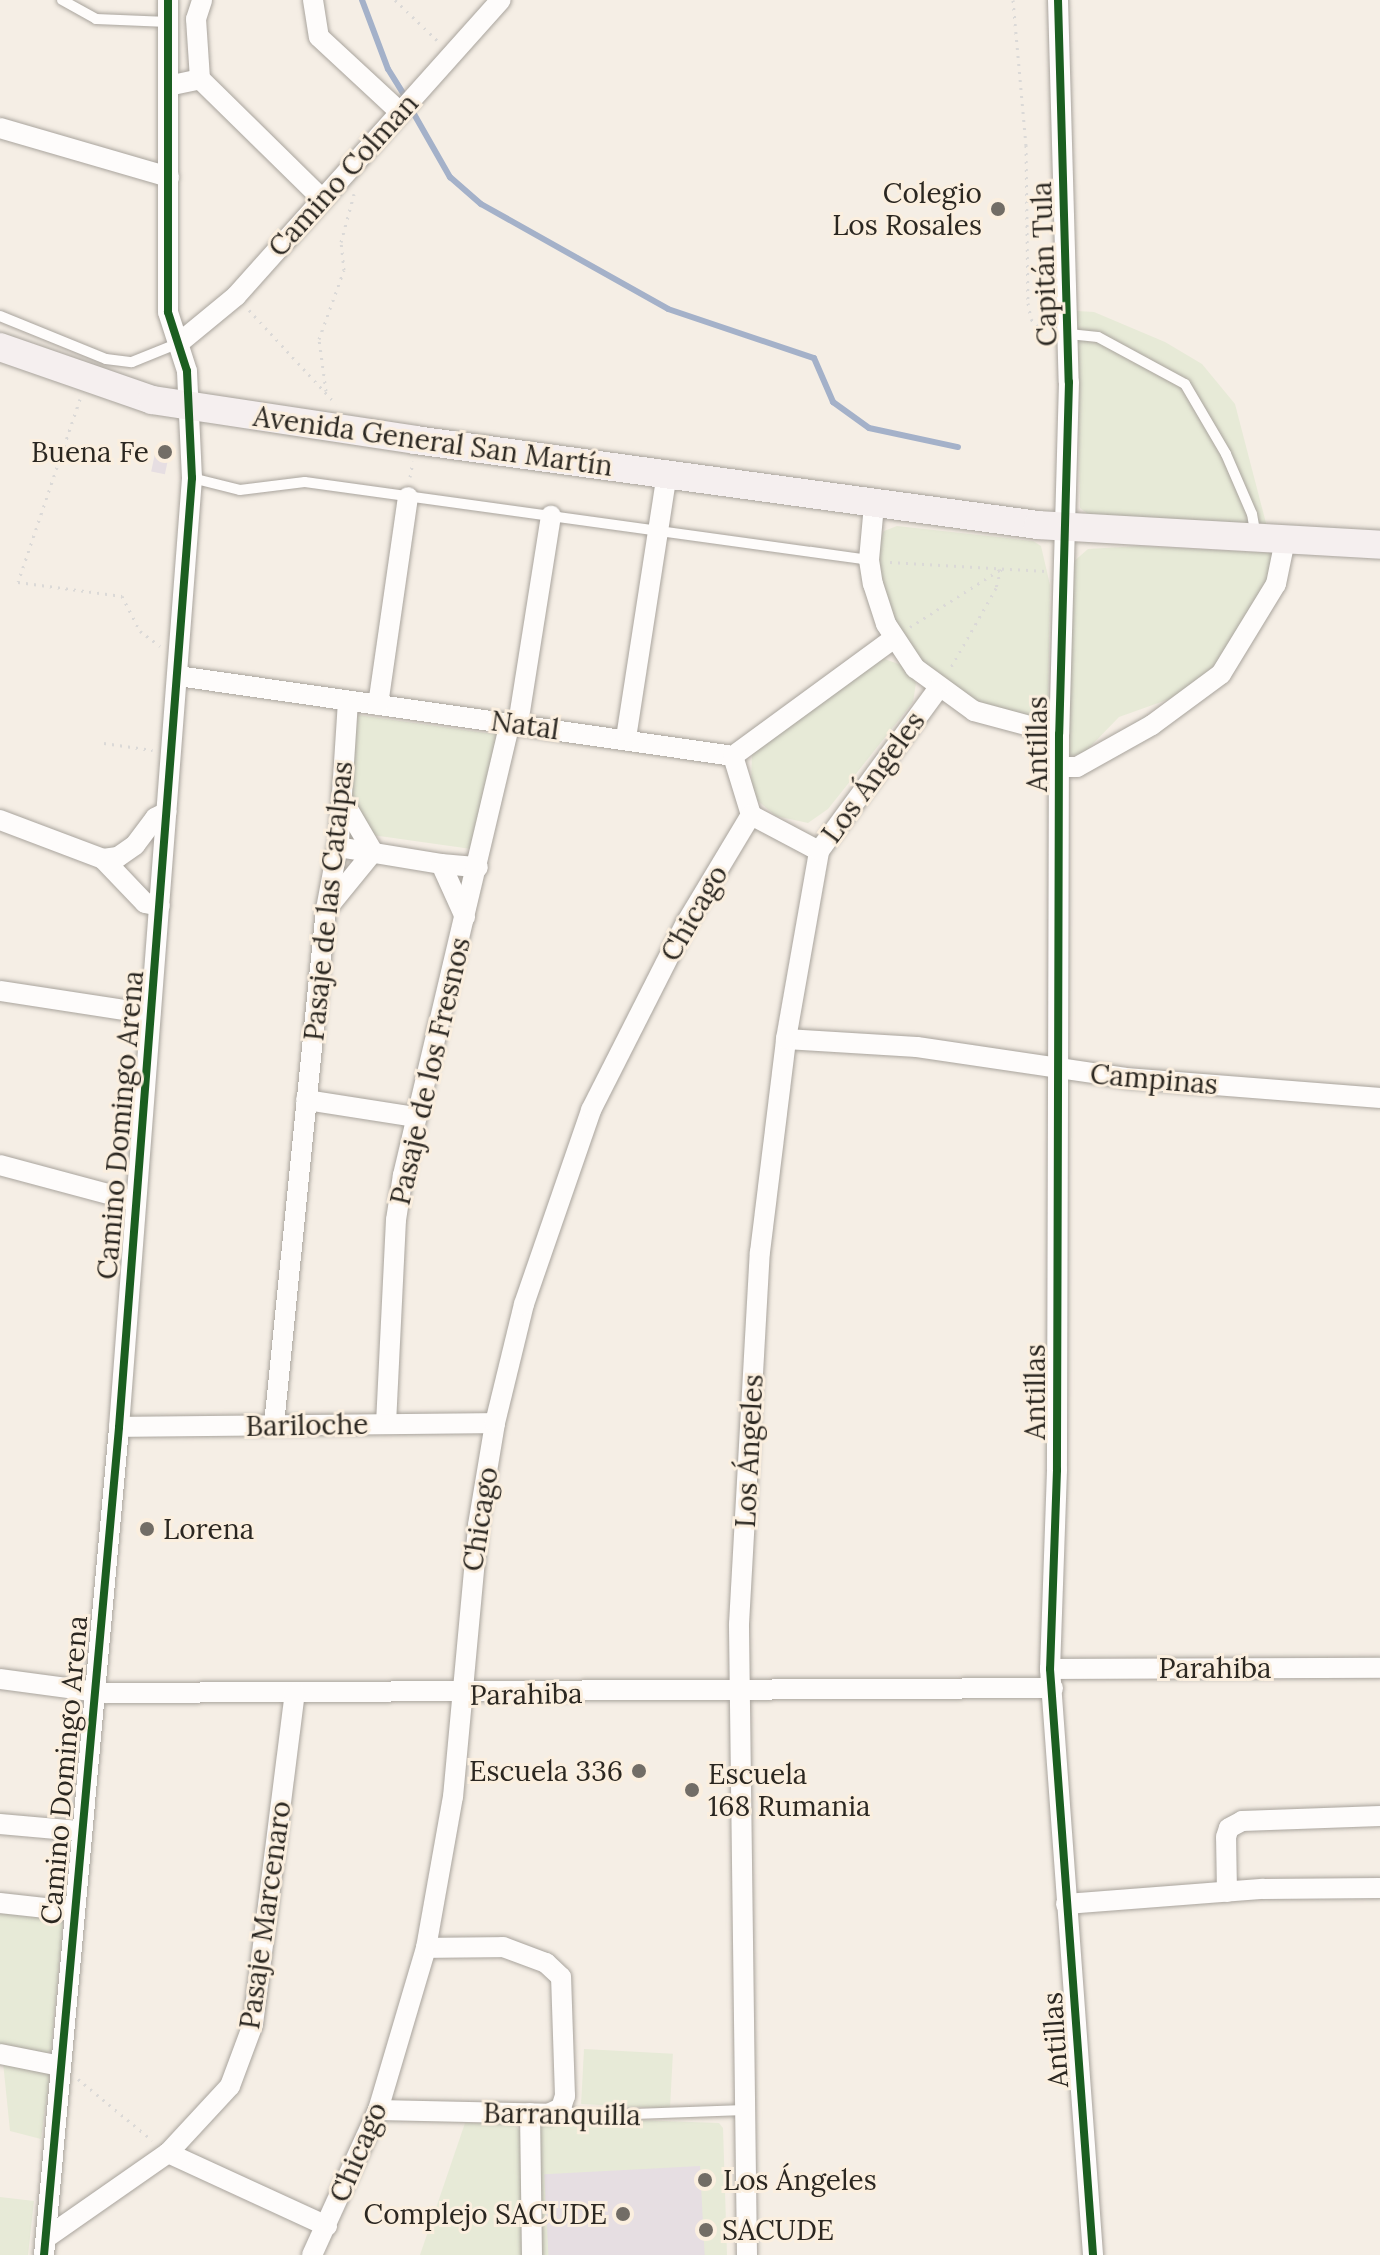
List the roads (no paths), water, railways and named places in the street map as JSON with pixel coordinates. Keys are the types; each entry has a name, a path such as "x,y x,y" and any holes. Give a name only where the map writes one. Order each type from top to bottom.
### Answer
{"main road":[{"name":"Avenida General San Martín","path":"0,347 87,381 192,406 358,432 874,505 1064,527 1380,545"}],"street":[{"name":"Camino Domingo Arena","path":"45,2247 79,1831 119,1427 192,478 192,406 179,343 168,312 168,0"},
{"path":"202,0 196,19 200,79 321,198"},
{"path":"313,0 319,37 399,111"},
{"name":"Camino Colman","path":"179,343 236,296 349,166 501,0"},
{"name":"Capitán Tula","path":"1058,0 1069,338 1064,527"},
{"path":"168,86 200,79"},
{"path":"0,128 169,177"},
{"path":"626,738 667,474"},
{"path":"378,705 408,497"},
{"path":"874,505 869,560 878,605 893,639 938,689 984,715 1059,734"},
{"name":"Pasaje de los Fresnos","path":"386,1424 396,1220 416,1117 514,724 551,516"},
{"name":"Antillas","path":"1064,527 1059,734 1059,1070 1052,1679 1093,2255"},
{"path":"1059,767 1077,767 1152,725 1221,674 1276,584 1285,540"},
{"path":"819,851 751,815 733,756 893,639"},
{"name":"Natal","path":"178,676 626,738 733,756"},
{"name":"Los Ángeles","path":"747,2255 740,1691 760,1252 786,1039 819,851 938,689"},
{"name":"Pasaje de las Catalpas","path":"274,1425 326,909 338,847 348,701"},
{"path":"342,799 373,852"},
{"path":"103,859 118,857 135,845 155,818 167,812"},
{"name":"Chicago","path":"312,2255 378,2110 426,1948 449,1825 468,1602 495,1423 546,1234 591,1110 686,923 751,815"},
{"path":"0,820 103,859 145,903 160,906"},
{"path":"338,847 478,867"},
{"path":"326,909 373,852"},
{"path":"441,864 465,917"},
{"path":"0,991 150,1014"},
{"name":"Campinas","path":"786,1039 917,1047 1059,1070 1380,1098"},
{"path":"306,1100 416,1117"},
{"path":"0,1165 134,1201"},
{"name":"Bariloche","path":"119,1427 495,1423"},
{"name":"Parahiba","path":"0,1679 93,1692 462,1695 740,1691 1380,1668"},
{"name":"Pasaje Marcenaro","path":"45,2247 168,2153 230,2086 253,2024 295,1693"},
{"path":"1227,1892 1226,1837 1229,1828 1242,1821 1380,1816"},
{"path":"0,1824 79,1831"},
{"path":"1066,1904 1227,1892 1380,1888"},
{"path":"0,1903 72,1911"},
{"path":"426,1948 503,1947 546,1963 561,1977 561,2108"},
{"path":"0,2054 60,2066"},
{"name":"Barranquilla","path":"378,2110 530,2113 561,2108"},
{"path":"530,2113 532,2255"},
{"path":"168,2153 327,2226"}],"lane":[{"path":"62,0 96,19 168,22"},
{"path":"0,316 106,359 132,362 179,343"},
{"path":"1069,338 1098,337 1185,384 1226,454 1252,514 1256,539"},
{"name":"Avenida General San Martín","path":"192,478 240,490 305,482 869,560"},
{"name":"Barranquilla","path":"561,2108 578,2116 745,2110"}],"waterway":[{"path":"362,0 388,69 404,95"},
{"path":"414,114 450,177 481,204 668,309 814,358 833,402 869,428 958,447"}],"place":[{"name":"Colegio Los Rosales","path":"998,209"},
{"name":"Buena Fe","path":"165,452"},
{"name":"Lorena","path":"147,1529"},
{"name":"Escuela 336","path":"639,1771"},
{"name":"Escuela 168 Rumania","path":"692,1790"},
{"name":"Los Ángeles","path":"705,2180"},
{"name":"Complejo SACUDE","path":"623,2214"},
{"name":"SACUDE","path":"706,2230"}]}
